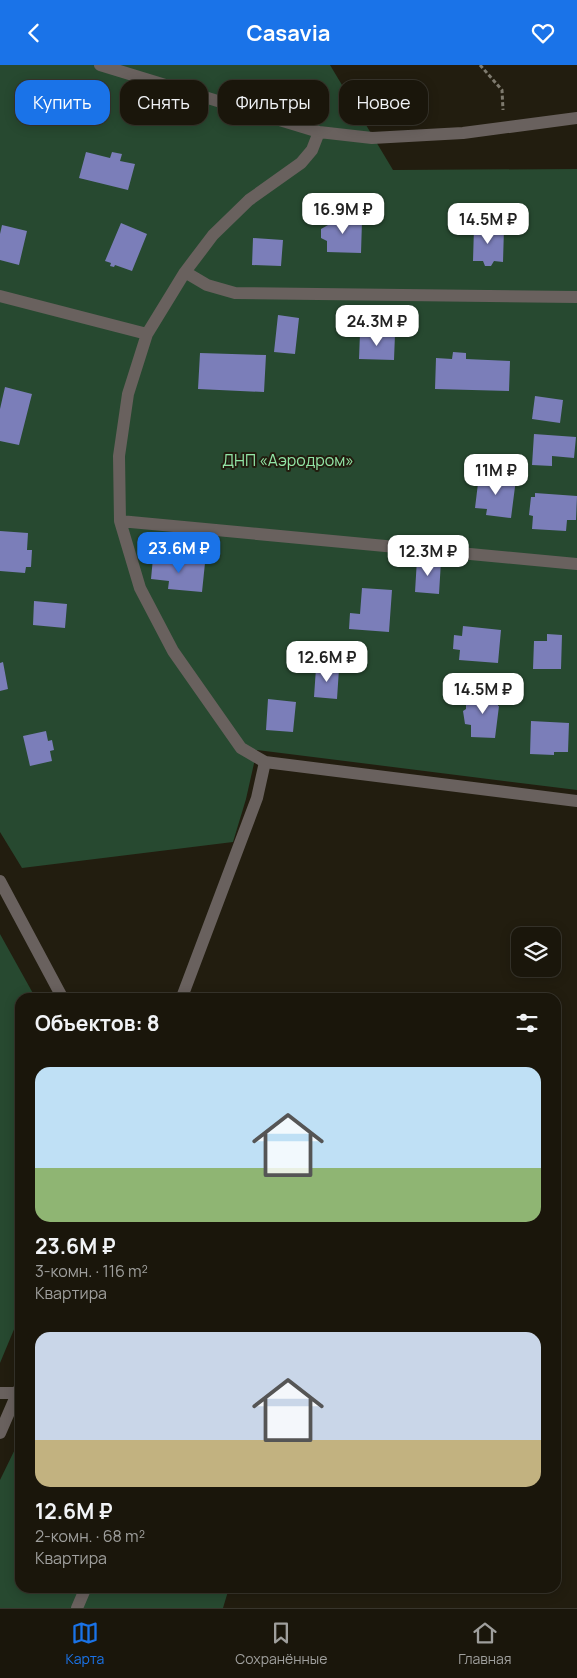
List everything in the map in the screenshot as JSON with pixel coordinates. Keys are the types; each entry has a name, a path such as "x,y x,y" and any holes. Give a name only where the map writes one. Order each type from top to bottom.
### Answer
{"street":[{"path":"100,65 320,132 372,138 464,133 577,119"},
{"path":"320,132 312,150 301,163 249,200 213,235 185,272 147,334 128,394 119,456 120,521 140,588 172,651 242,749 264,762 577,801"},
{"path":"185,272 207,285 235,293 577,297"},
{"path":"0,296 147,334"},
{"path":"120,521 577,564"},
{"path":"184,993 257,798 264,762"},
{"path":"0,881 60,993"},
{"path":"0,1393 15,1391"},
{"path":"0,1433 15,1399"},
{"path":"77,1608 83,1593"}],"path":[{"path":"480,65 502,90 504,128"}],"green space":[{"name":"ДНП «Аэродром»","path":"0,65 330,65 339,80 339,125 366,125 393,170 577,169 577,790 257,750 246,799 233,842 22,868 0,832"},
{"path":"0,934 33,993 15,993 15,1327 0,1363"},
{"path":"15,1449 15,1593 228,1593 223,1608 0,1608 0,1480"}],"building":[{"path":"86,152 110,158 112,152 122,154 120,161 135,164 128,190 79,178"},
{"path":"328,215 351,216 351,221 362,221 361,253 327,252 327,241 321,238 321,229 328,225"},
{"path":"121,223 147,234 132,271 115,265 114,267 110,266 111,263 105,261"},
{"path":"2,225 27,231 19,265 0,260"},
{"path":"474,227 504,228 503,262 494,261 491,266 485,266 483,261 473,261"},
{"path":"253,238 283,240 281,266 252,265"},
{"path":"278,315 299,318 295,354 274,352"},
{"path":"360,333 395,334 394,360 359,359"},
{"path":"453,352 466,353 466,359 510,361 509,391 435,389 436,358 452,359"},
{"path":"200,353 266,355 264,392 198,389"},
{"path":"5,387 32,394 19,445 0,441 0,409"},
{"path":"535,396 563,400 560,423 532,419"},
{"path":"534,434 576,437 574,458 552,456 552,466 532,465"},
{"path":"479,475 516,479 511,518 486,515 487,509 475,508"},
{"path":"535,493 577,496 576,520 567,520 566,531 532,529 533,516 529,515 531,497 535,497"},
{"path":"0,531 28,533 27,550 32,550 31,567 26,567 25,573 0,571"},
{"path":"153,558 205,563 202,592 168,589 169,581 151,579"},
{"path":"417,559 441,561 439,594 415,592"},
{"path":"362,588 392,590 389,632 349,629 350,613 360,614"},
{"path":"34,601 67,604 65,628 33,625"},
{"path":"463,626 501,630 498,663 459,660 460,650 453,649 454,635 462,636"},
{"path":"547,634 562,635 561,669 533,669 534,641 547,641"},
{"path":"3,662 8,689 0,691 0,663"},
{"path":"316,668 339,669 337,699 314,697"},
{"path":"473,693 498,694 499,706 495,738 471,737 471,725 465,724 463,711 466,709 466,704 472,704"},
{"path":"268,699 296,702 293,732 266,730"},
{"path":"531,721 569,723 568,752 554,752 554,755 530,754"},
{"path":"46,731 48,741 52,740 54,750 50,751 52,761 30,766 23,736"}]}
